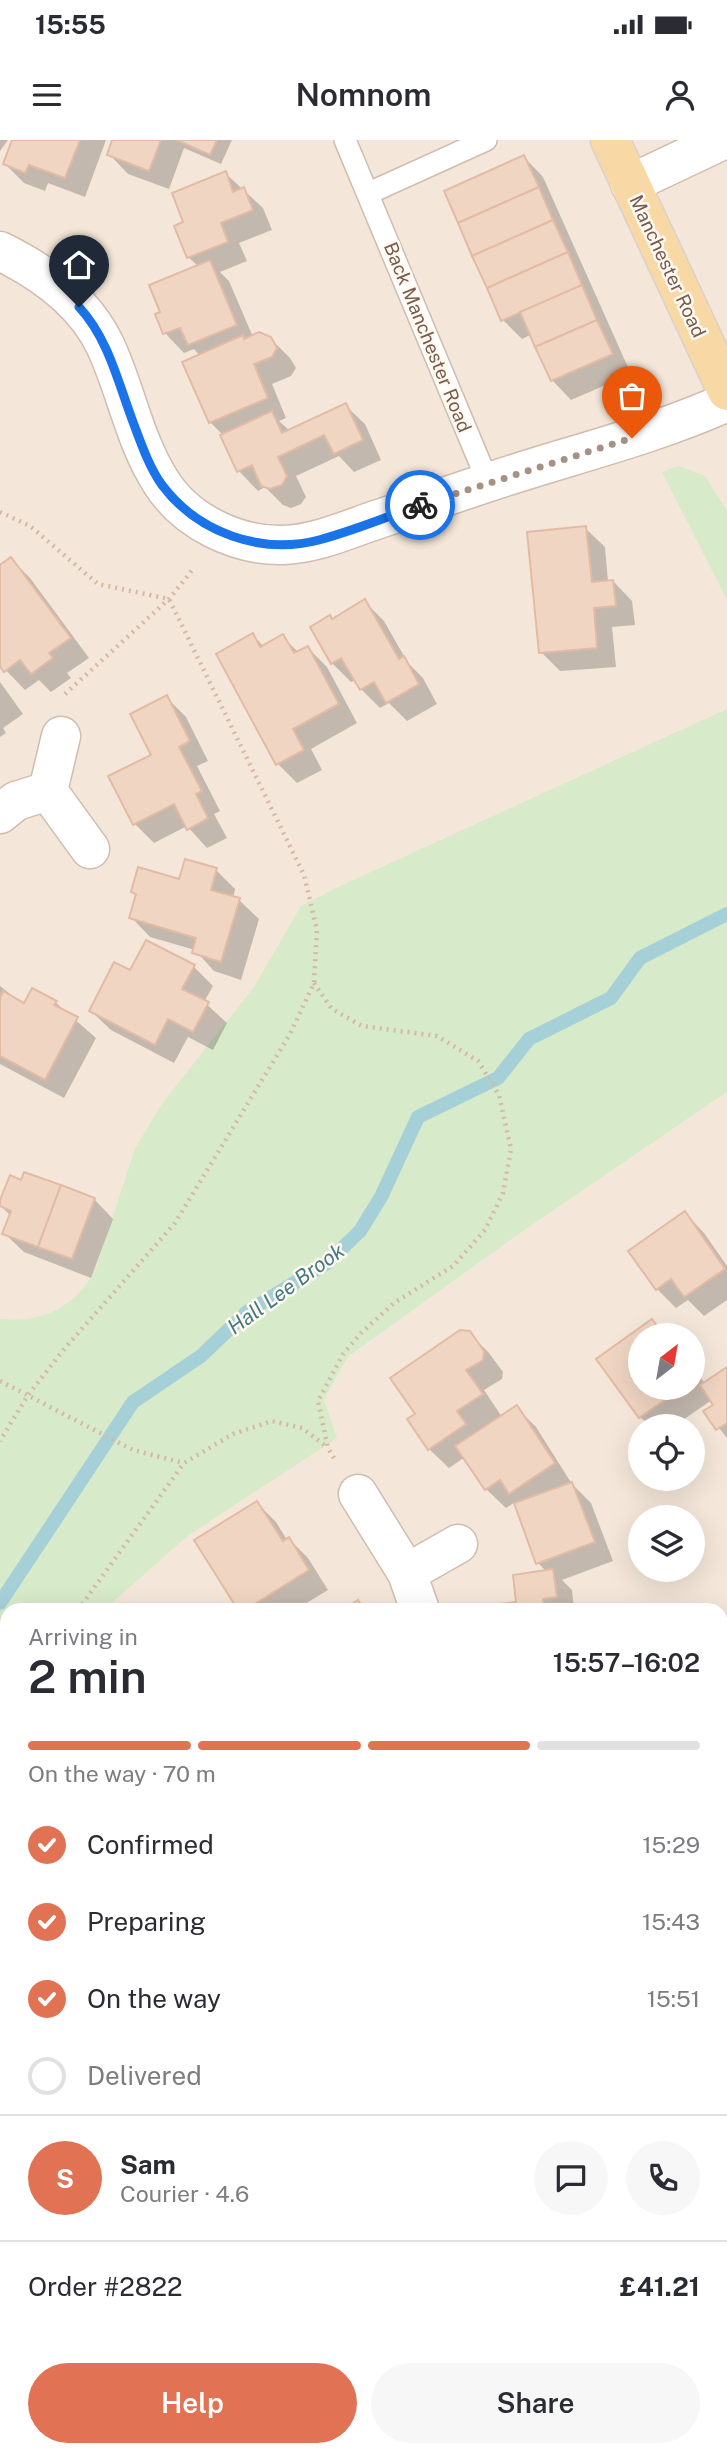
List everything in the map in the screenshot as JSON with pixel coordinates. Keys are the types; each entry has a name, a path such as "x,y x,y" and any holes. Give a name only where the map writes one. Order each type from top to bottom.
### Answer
{"main road":[{"name":"Manchester Road","path":"610,140 727,391"}],"street":[{"path":"630,184 723,140"},
{"path":"0,251 43,275 68,295 90,318 105,345 142,445 161,484 188,514 222,532 251,543 284,545 318,540 488,482 680,423 727,402"},
{"path":"61,736 48,791 90,849"},
{"path":"0,814 16,802 48,791"},
{"path":"358,1494 407,1573 418,1603"},
{"path":"407,1573 458,1544"}],"lane":[{"name":"Back Manchester Road","path":"345,140 488,482"},
{"path":"369,192 486,140"}],"path":[{"path":"0,512 30,526 98,584 169,599"},
{"path":"61,736 57,701 169,599 222,532"},
{"path":"0,1441 28,1395 65,1348 175,1223 290,1034 314,983 317,930 304,875 169,599"},
{"path":"314,983 332,1009 362,1026 437,1036 478,1061 499,1095 511,1149 503,1194 485,1230 453,1266 394,1303 361,1333 343,1354 318,1401 328,1448"},
{"path":"0,1381 133,1450 184,1463"},
{"path":"83,1603 184,1463 233,1434 272,1422 302,1429 328,1448 358,1494"}],"shaded area":[{"path":"0,140 727,140 727,842 0,1510"},
{"path":"727,1092 727,1603 112,1603 189,1535 324,1400 348,1357 519,1234"}],"green space":[{"path":"678,466 705,476 727,511 727,600 662,472"},
{"path":"727,709 727,1092 519,1234 348,1357 324,1400 337,1438 189,1535 112,1603 0,1603 0,1319 16,1320 44,1315 57,1310 79,1293 96,1268 135,1149 161,1105 254,987 301,906"}],"building":[{"path":"12,140 80,140 65,178 29,165 25,173 3,164"},
{"path":"112,140 161,140 149,171 107,155"},
{"path":"177,140 217,140 210,155"},
{"path":"524,155 539,187 458,223 444,191"},
{"path":"226,171 233,192 244,187 253,210 221,223 228,242 187,258 174,226 183,222 172,193"},
{"path":"539,187 553,220 472,256 458,223"},
{"path":"553,220 568,252 487,288 472,256"},
{"path":"568,252 582,285 501,321 487,288"},
{"path":"210,260 237,325 188,345 180,328 163,334 155,314 160,312 149,285"},
{"path":"582,285 597,320 535,347 520,312"},
{"path":"597,320 613,354 551,381 535,347"},
{"path":"259,332 271,337 277,348 272,357 254,364 268,398 209,423 182,362 243,335 244,339"},
{"path":"346,403 363,440 334,454 324,435 278,457 287,476 282,485 270,489 261,486 252,465 237,472 220,435 272,411 282,433"},
{"path":"586,526 592,582 613,580 616,606 594,608 597,648 539,653 527,532"},
{"path":"11,557 71,638 49,653 53,658 31,674 20,660 4,672 0,667 0,565"},
{"path":"365,599 399,659 404,656 419,684 386,703 374,682 360,690 341,658 331,664 310,627 330,615 332,619"},
{"path":"253,633 260,647 283,634 294,653 308,646 339,704 293,729 304,750 276,765 216,654"},
{"path":"167,695 190,741 179,747 202,791 196,794 208,818 187,830 174,804 133,825 108,776 151,755 130,714"},
{"path":"185,859 217,868 211,890 240,898 221,962 192,953 196,938 129,918 136,894 131,892 138,867 179,879"},
{"path":"146,940 195,965 182,989 209,1002 193,1032 168,1019 155,1045 89,1011 114,962 130,970"},
{"path":"32,988 57,1001 54,1005 78,1017 45,1080 0,1056 0,998 3,991 24,1003"},
{"path":"24,1172 61,1185 38,1247 2,1234 11,1211 0,1206 0,1200 10,1175 21,1180"},
{"path":"61,1185 95,1198 72,1259 38,1247"},
{"path":"685,1211 725,1269 684,1297 671,1279 656,1290 628,1251"},
{"path":"460,1330 470,1331 484,1351 483,1360 466,1370 483,1394 457,1411 466,1424 428,1450 407,1419 415,1414 390,1378"},
{"path":"628,1336 628,1400 665,1400 645,1414 636,1414 596,1359"},
{"path":"727,1367 727,1423 716,1430 703,1411 713,1405 705,1393 705,1382"},
{"path":"517,1405 555,1463 509,1494 500,1480 485,1490 455,1446"},
{"path":"572,1482 595,1542 536,1564 514,1503"},
{"path":"257,1501 283,1541 289,1537 309,1570 256,1603 234,1603 194,1540"},
{"path":"553,1569 557,1597 543,1599 543,1603 507,1603 516,1602 513,1575"}],"waterway":[{"name":"Hall Lee Brook","path":"0,1603 133,1402 201,1356 247,1312 327,1263 360,1231 381,1197 418,1117 498,1078 529,1039 611,998 640,958 727,914"}],"way so far":[{"path":"420,505 632,438"}],"route":[{"path":"79,307 90,318 105,345 142,445 161,484 188,514 222,532 251,543 284,545 318,540 420,505"}]}
